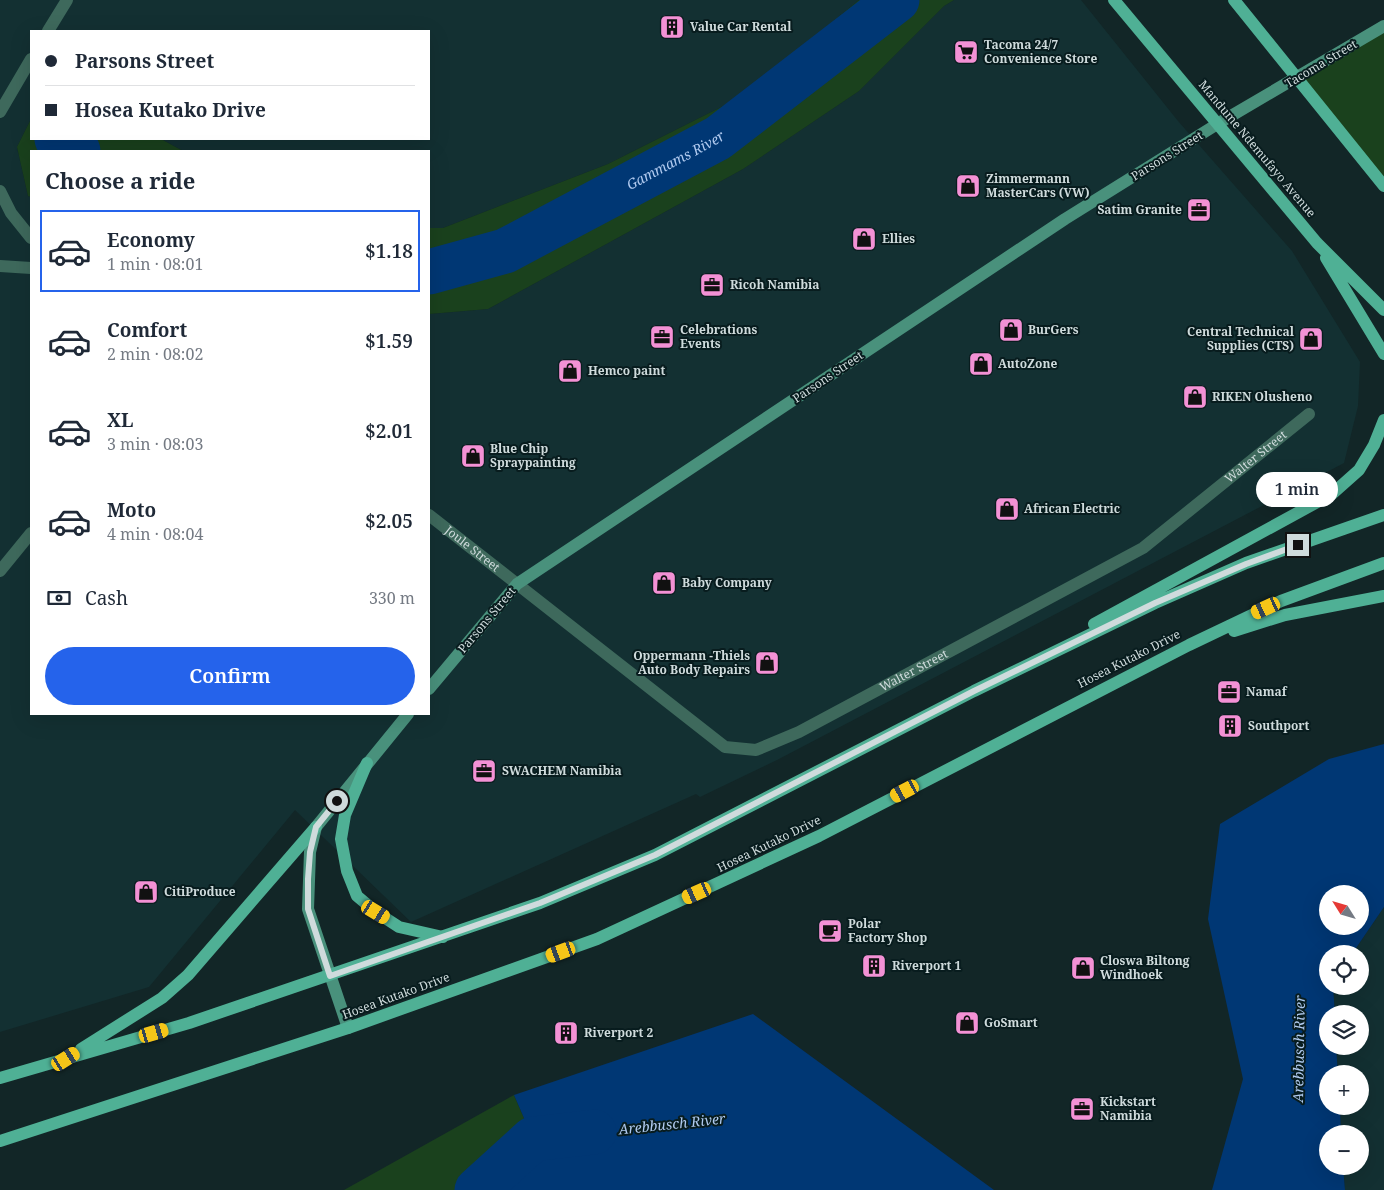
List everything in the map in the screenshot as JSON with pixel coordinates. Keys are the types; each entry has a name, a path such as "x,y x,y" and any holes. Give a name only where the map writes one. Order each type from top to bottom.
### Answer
{"main road":[{"name":"Mandume Ndemufayo Avenue","path":"1114,0 1219,123 1317,243 1384,310"},
{"path":"1234,0 1384,186"},
{"path":"1317,243 1384,354"},
{"path":"974,691 1203,563 1332,494 1359,470 1374,445 1384,420"},
{"path":"0,1078 189,1023 540,903 655,855 974,691 1155,603 1246,564 1384,515"},
{"name":"Hosea Kutako Drive","path":"0,1141 348,1028 597,939 819,836 1189,645 1281,601 1384,563"},
{"path":"1189,645 1285,614 1384,596"},
{"path":"367,763 345,815 341,838 346,871 357,896 376,912 399,927 444,937"},
{"path":"66,1059 162,998 188,975 316,827"}],"street":[{"path":"49,30 66,0"},
{"name":"Tacoma Street","path":"1257,101 1384,26"},
{"path":"0,112 30,61"},
{"name":"Parsons Street","path":"430,688 517,584 1065,219 1257,101"},
{"path":"0,191 11,213 30,237"},
{"path":"0,266 30,268"},
{"name":"Walter Street","path":"517,584 724,747 756,750 808,728 1143,548 1309,414"},
{"name":"Joule Street","path":"430,516 517,584"},
{"path":"0,571 30,535"},
{"path":"348,1028 308,909 310,852 316,827 407,715"}],"shaded area":[{"path":"0,0 859,0 743,96 608,164 443,228 430,228 430,150 181,150 163,140 430,140 430,30 30,30 30,121 17,147 28,196 30,197 30,715 430,715 430,314 488,309 743,169 859,91 944,6 954,0 1081,0 1178,121 1292,251 1360,362 1358,406 1344,463 777,760 700,797 696,794 411,922 295,810 149,987 0,1032"},
{"path":"1384,907 1384,1190 1345,1190 1344,1175 1369,1175 1369,1125 1341,1125 1340,1115 1369,1115 1369,1065 1337,1065 1337,1055 1369,1055 1369,1005 1334,1005 1334,995 1369,995 1369,945 1358,945 1365,935 1369,935 1369,929"}],"green space":[{"path":"859,0 954,0 944,6 859,91 743,169 488,309 430,314 430,228 443,228 608,164 743,96"},
{"path":"1384,26 1384,186 1295,79"},
{"path":"30,121 30,140 163,140 181,150 30,150 30,197 28,196 17,147"},
{"path":"514,1095 533,1139 477,1190 344,1190"}],"water":[{"path":"1384,744 1384,907 1369,929 1369,885 1319,885 1319,935 1365,935 1358,945 1319,945 1319,995 1334,995 1334,1005 1319,1005 1319,1055 1337,1055 1337,1065 1319,1065 1319,1115 1340,1115 1341,1125 1319,1125 1319,1175 1344,1175 1345,1190 1212,1190 1243,1079 1208,919 1220,824 1329,759"},
{"path":"753,1014 994,1190 477,1190 533,1139 514,1095"}],"waterway":[{"name":"Gammams River","path":"430,272 505,251 718,138 897,0"},
{"name":"Gammams River","path":"59,140 76,150"},
{"name":"Arebbusch River","path":"477,1190 533,1139 594,1132"}],"place":[{"name":"Value Car Rental","path":"672,27"},
{"name":"Tacoma 24/7 Convenience Store","path":"966,52"},
{"name":"Zimmermann MasterCars (VW)","path":"968,186"},
{"name":"Satim Granite","path":"1199,210"},
{"name":"Ellies","path":"864,239"},
{"name":"Ricoh Namibia","path":"712,285"},
{"name":"BurGers","path":"1011,330"},
{"name":"Celebrations Events","path":"662,337"},
{"name":"Central Technical Supplies (CTS)","path":"1311,339"},
{"name":"AutoZone","path":"981,364"},
{"name":"Hemco paint","path":"570,371"},
{"name":"RIKEN Olusheno","path":"1195,397"},
{"name":"Blue Chip Spraypainting","path":"473,456"},
{"name":"African Electric","path":"1007,509"},
{"name":"Baby Company","path":"664,583"},
{"name":"Oppermann -Thiels Auto Body Repairs","path":"767,663"},
{"name":"Namaf","path":"1229,692"},
{"name":"Southport","path":"1230,726"},
{"name":"SWACHEM Namibia","path":"484,771"},
{"name":"CitiProduce","path":"146,892"},
{"name":"Polar Factory Shop","path":"830,931"},
{"name":"Riverport 1","path":"874,966"},
{"name":"Closwa Biltong Windhoek","path":"1083,968"},
{"name":"GoSmart","path":"967,1023"},
{"name":"Riverport 2","path":"566,1033"},
{"name":"Kickstart Namibia","path":"1082,1109"}],"route":[{"path":"337,801 316,827 310,852 308,879 308,909 330,976 540,903 655,855 974,691 1155,603 1246,564 1298,545"}]}
